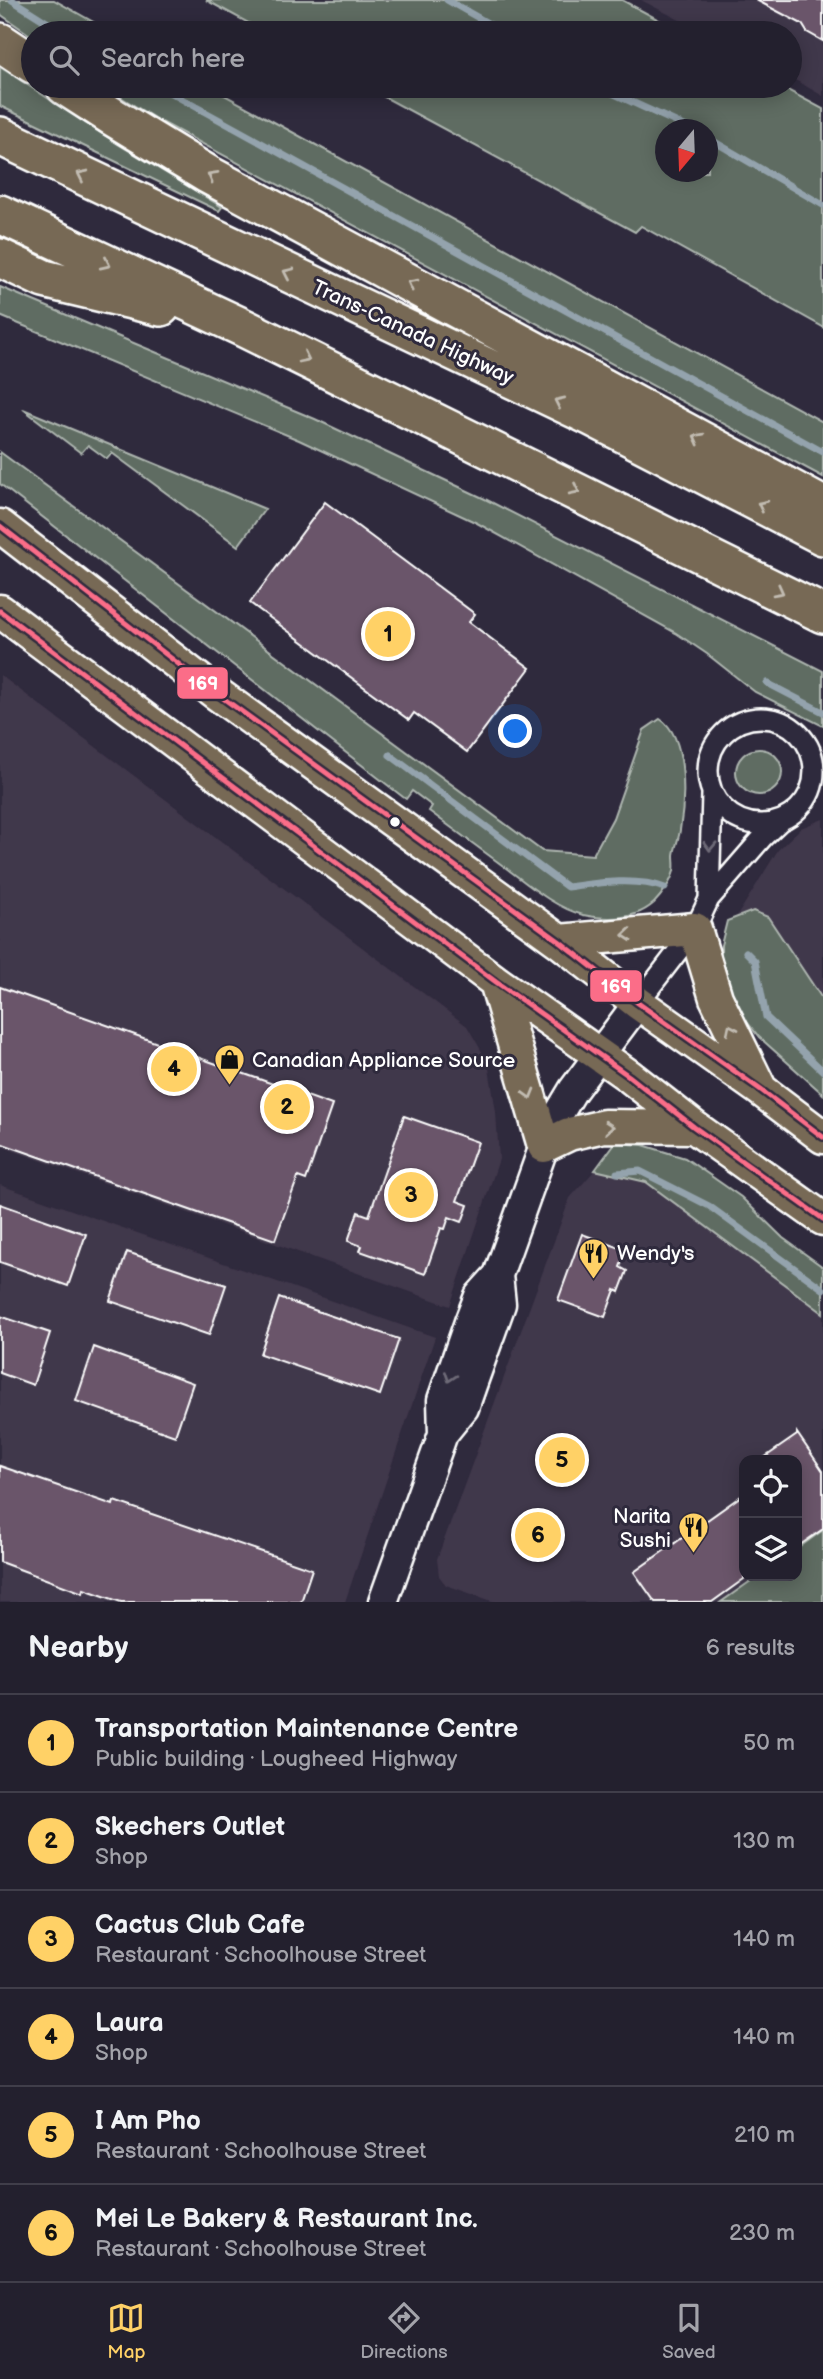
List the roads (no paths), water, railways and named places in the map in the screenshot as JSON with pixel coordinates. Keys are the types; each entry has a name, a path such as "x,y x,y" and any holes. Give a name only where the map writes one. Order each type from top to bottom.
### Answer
{"highway":[{"path":"0,42 21,56"},
{"path":"84,98 207,174 823,506"},
{"name":"Trans-Canada Highway","path":"0,136 592,417 823,536"},
{"path":"0,214 244,328 823,614"},
{"path":"0,258 44,279 244,328"}],"main road":[{"path":"0,526 216,693 559,941 638,1003 761,1090 823,1138"},
{"path":"0,611 496,982 823,1219"},
{"path":"559,941 695,929 716,998 761,1090"},
{"path":"496,982 544,1146"},
{"path":"390,1600 443,1434 464,1408 496,1316 500,1304 498,1275 544,1146 573,1090 638,1003"},
{"path":"544,1146 569,1134 604,1126 694,1127"}],"street":[{"path":"709,899 712,794 708,781 710,756 718,740 731,727 747,720 765,718 789,726 823,753"},
{"path":"638,1003 695,929 709,899 763,837 780,821 814,799 814,766 809,750 799,735"},
{"path":"712,794 727,812 748,823 764,825 780,821"}],"waterway":[{"path":"12,0 45,21"},
{"path":"447,0 484,21"},
{"path":"180,98 823,452"},
{"path":"623,98 669,119"},
{"path":"718,144 823,205"},
{"path":"767,683 823,712"},
{"path":"390,755 567,887 629,882 665,888"},
{"path":"746,952 755,961 766,1017 823,1071"},
{"path":"617,1173 640,1171 709,1206 823,1289"}],"place":[{"name":"Transportation Maintenance Centre","path":"388,634"},
{"name":"Laura","path":"174,1069"},
{"name":"Canadian Appliance Source","path":"229,1087"},
{"name":"Skechers Outlet","path":"287,1107"},
{"name":"Cactus Club Cafe","path":"411,1195"},
{"name":"Wendy's","path":"594,1280"},
{"name":"I Am Pho","path":"562,1460"},
{"name":"Mei Le Bakery & Restaurant Inc.","path":"538,1535"},
{"name":"Narita Sushi","path":"694,1555"}]}
